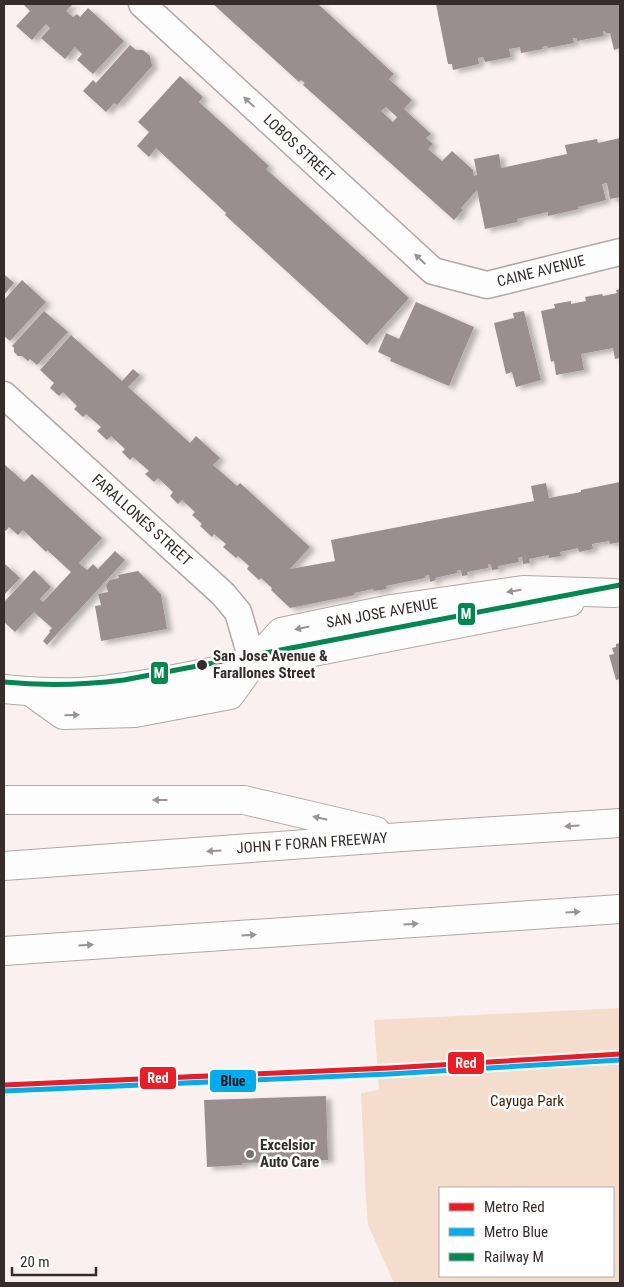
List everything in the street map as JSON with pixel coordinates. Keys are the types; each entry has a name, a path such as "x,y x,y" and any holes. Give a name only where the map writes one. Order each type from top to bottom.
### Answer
{"main road":[{"name":"SAN JOSE AVENUE","path":"4,689 62,693 93,691 159,682 617,593"},
{"path":"4,800 244,800 402,837"},
{"name":"JOHN F FORAN FREEWAY","path":"4,866 620,822"},
{"path":"4,951 620,909"}],"street":[{"name":"LOBOS STREET","path":"142,4 433,272 463,279"},
{"name":"CAINE AVENUE","path":"463,279 487,285 620,252"},
{"name":"FARALLONES STREET","path":"4,395 223,594 238,612 253,663"}],"green space":[{"name":"Cayuga Park","path":"620,1008 620,1283 394,1283 368,1225 361,1093 379,1090 374,1020"}],"building":[{"path":"23,4 73,4 66,11 73,17 77,14 80,17 88,8 124,41 93,74 77,60 82,54 75,47 65,59 41,38 50,28 46,24 32,40 16,26 30,11"},
{"path":"213,4 318,4 394,74 389,79 412,100 404,109 431,134 426,138 433,144 428,149 442,161 452,151 473,170 474,176 477,175 474,159 499,154 501,168 567,154 565,145 597,139 598,143 620,138 620,197 610,199 607,183 602,184 606,200 578,207 579,209 548,216 548,212 517,219 518,222 485,229 477,190 461,208 463,210 454,220 303,85 305,83 301,80 299,82","holes":["386,107 397,117 393,122 381,111"]},
{"path":"436,4 620,4 620,48 614,50 610,33 603,31 604,36 577,41 577,38 573,38 574,43 548,48 547,46 542,47 543,49 521,53 520,47 509,49 511,57 485,62 483,57 478,58 479,64 453,70 452,64 448,64"},
{"path":"130,45 136,50 143,50 150,56 153,65 117,105 114,103 106,112 83,91 93,80 96,83"},
{"path":"180,76 203,97 199,102 269,166 266,169 409,298 367,345 225,215 226,213 156,148 149,157 137,146 149,132 138,122"},
{"path":"4,274 14,283 4,295"},
{"path":"22,280 46,302 10,341 4,336 4,300"},
{"path":"620,289 620,358 615,359 613,348 581,354 584,370 556,375 554,361 551,362 541,311 555,308 554,304 571,301 571,304 586,301 585,297 617,293 616,290"},
{"path":"416,302 474,327 449,386 390,361 391,358 378,352 386,333 399,339"},
{"path":"44,311 68,332 37,365 30,359 28,361 22,356 18,356 12,346"},
{"path":"524,311 541,380 516,387 512,372 506,374 494,323 514,318 513,313"},
{"path":"71,335 122,381 133,369 140,375 128,387 190,443 196,436 220,458 213,465 237,486 240,483 310,547 290,569 335,561 331,540 534,501 531,486 546,483 549,498 620,482 620,542 610,544 609,541 592,544 593,549 579,552 578,548 560,552 561,556 549,558 549,555 529,559 530,563 523,564 522,557 518,558 519,562 498,566 499,569 492,570 491,564 488,564 488,568 467,572 468,575 462,576 461,570 457,570 457,573 435,578 436,580 430,582 429,575 425,576 425,578 386,586 387,589 374,591 373,589 354,593 355,595 290,608 261,578 259,580 247,569 249,566 238,556 236,558 223,547 226,544 214,534 212,537 200,526 202,524 192,515 195,512 182,500 178,504 170,496 173,492 158,478 154,482 145,474 149,471 133,457 130,460 122,452 125,449 111,436 107,440 97,431 101,427 86,414 83,417 74,409 77,406 63,392 59,396 50,388 54,383 40,370"},
{"path":"4,464 24,482 32,474 102,538 79,563 87,570 93,564 98,569 115,551 125,560 47,645 43,641 52,628 34,612 15,632 4,622 4,602 34,570 51,587 40,599 43,602 71,572 23,530 18,535 9,527 6,531 4,529"},
{"path":"4,563 20,578 4,595"},
{"path":"138,571 161,594 167,629 101,641 95,606 101,605 98,594 108,592 106,585 110,580 119,578 118,575"},
{"path":"620,643 620,679 616,680 609,655 614,654 612,648"},
{"path":"326,1096 328,1160 242,1163 243,1165 207,1167 204,1100"}],"metro line":[{"name":"Red","path":"4,1085 389,1068 620,1054"},
{"name":"Blue","path":"4,1091 389,1074 620,1060"}],"rail line":[{"name":"M","path":"4,682 64,684 124,680 620,585"}],"place":[{"name":"San Jose Avenue & Farallones Street","path":"202,665"},
{"name":"Excelsior Auto Care","path":"250,1154"}]}
